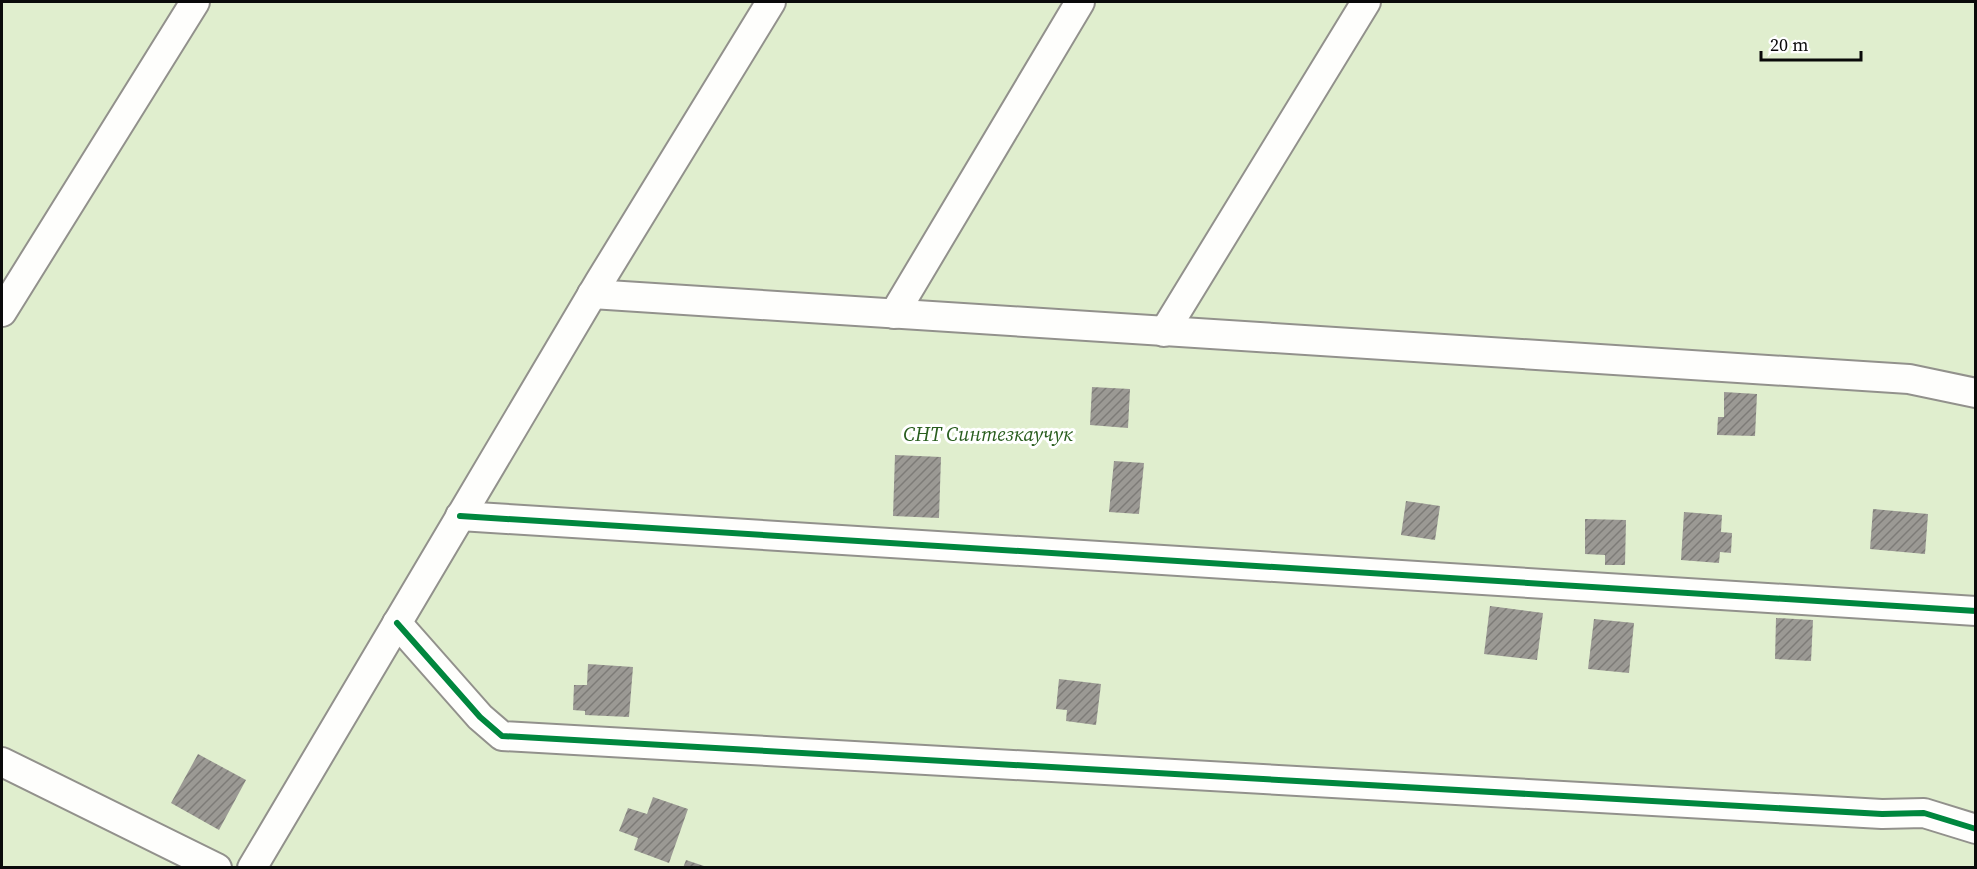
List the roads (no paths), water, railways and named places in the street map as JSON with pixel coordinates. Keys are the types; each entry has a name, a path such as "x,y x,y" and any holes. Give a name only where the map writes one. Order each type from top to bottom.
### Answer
{"street":[{"path":"2,312 195,2"},
{"path":"252,867 592,294 771,2"},
{"path":"894,314 1080,2"},
{"path":"1164,332 1366,2"},
{"path":"592,294 1909,379 1976,393"},
{"path":"460,516 1976,611"},
{"path":"397,623 480,717 502,736 1858,813 1924,813 1976,829"},
{"path":"2,762 217,867"}],"park label":[{"name":"СНТ Синтезкаучук","path":"988,434"}]}
